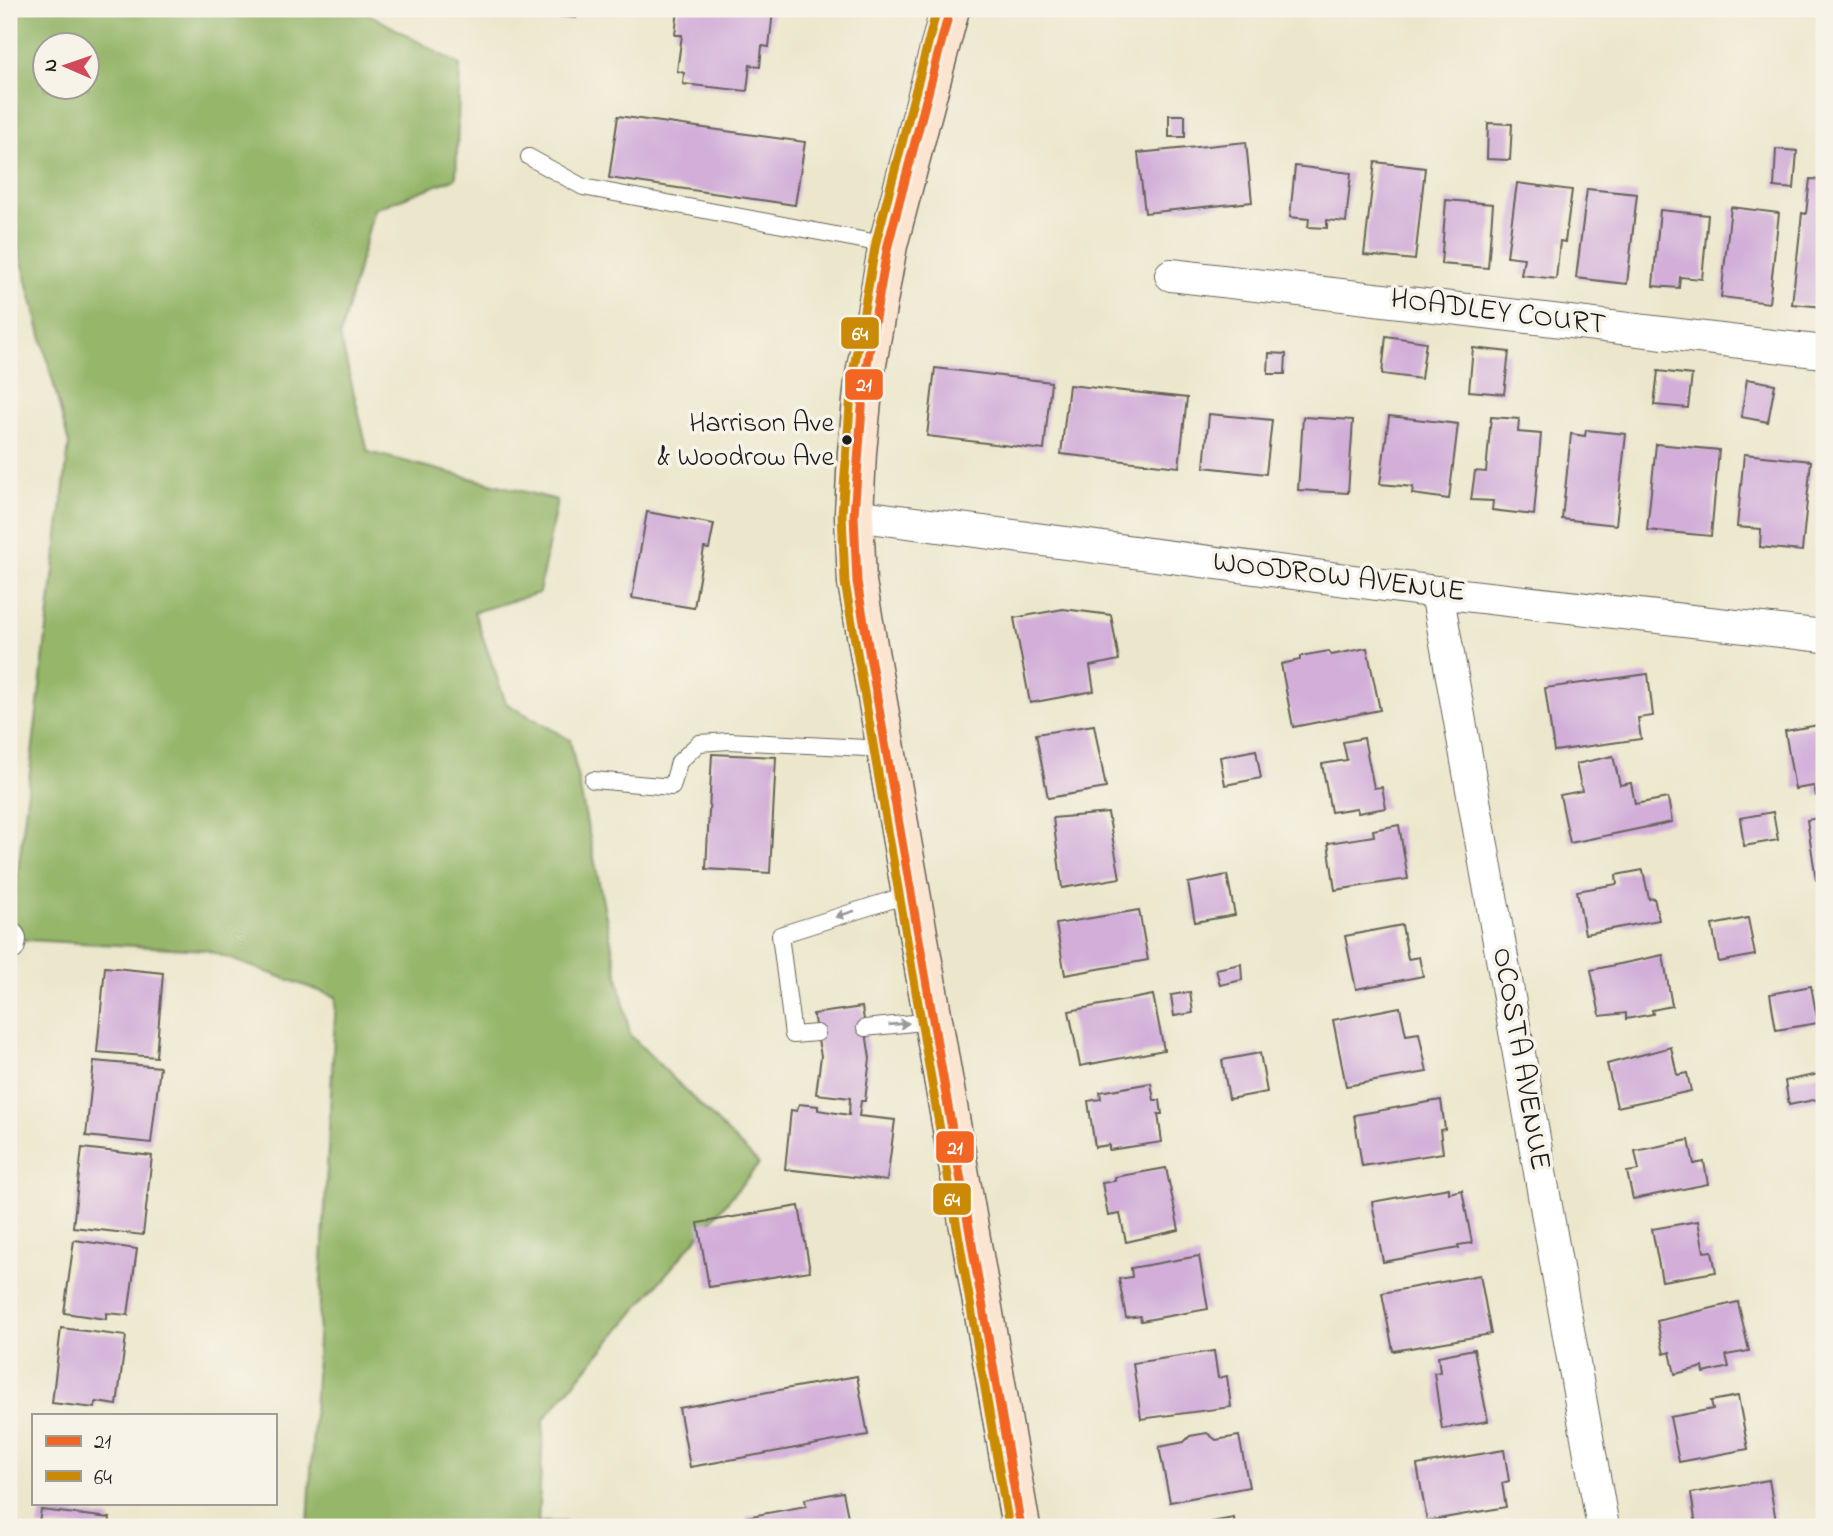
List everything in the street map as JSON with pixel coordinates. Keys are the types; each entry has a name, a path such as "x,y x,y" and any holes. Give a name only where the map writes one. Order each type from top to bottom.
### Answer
{"main road":[{"path":"950,9 888,245 864,381 854,515 857,582 1021,1527"}],"street":[{"name":"HOADLEY COURT","path":"1171,275 1824,352"},
{"name":"WOODROW AVENUE","path":"854,515 1437,592 1824,636"},
{"name":"OCOSTA AVENUE","path":"1437,592 1603,1527"},
{"path":"9,945 10,939"}],"lane":[{"path":"529,157 583,187 888,245"},
{"path":"593,780 672,787 678,762 699,743 729,741 886,750"},
{"path":"817,1033 793,1035 780,935 911,894"},
{"path":"865,1028 932,1021"}],"green space":[{"path":"9,9 360,9 460,65 456,178 374,209 340,336 368,452 557,500 539,593 474,612 506,703 570,740 630,1035 759,1164 544,1419 538,1522 619,1523 621,1527 308,1527 336,997 206,950 10,939 69,444 9,211"}],"building":[{"path":"533,9 577,9 576,18 532,14"},
{"path":"678,9 773,11 769,47 762,46 760,67 750,65 747,91 683,84 684,73 677,71 682,35 675,35"},
{"path":"1797,9 1797,13 1772,11"},
{"path":"1169,115 1185,115 1185,137 1169,137"},
{"path":"618,116 805,142 795,205 609,178"},
{"path":"1488,123 1512,124 1510,160 1487,159"},
{"path":"1246,142 1252,202 1145,213 1138,153"},
{"path":"1776,149 1797,151 1794,189 1774,187"},
{"path":"1375,162 1425,168 1415,260 1364,255"},
{"path":"1295,166 1351,173 1346,222 1327,220 1327,228 1308,227 1309,219 1290,217"},
{"path":"1810,179 1824,180 1824,307 1792,304 1802,213 1806,214"},
{"path":"1517,183 1572,190 1565,242 1560,241 1556,279 1521,275 1524,258 1507,256"},
{"path":"1587,189 1637,194 1627,284 1576,278"},
{"path":"1446,200 1493,204 1488,268 1441,264"},
{"path":"1731,207 1779,213 1769,303 1721,297"},
{"path":"1660,210 1708,215 1702,279 1680,277 1679,288 1653,286"},
{"path":"1386,336 1426,342 1421,379 1382,374"},
{"path":"1473,348 1509,352 1504,394 1469,391"},
{"path":"1269,353 1286,354 1285,374 1268,374"},
{"path":"935,368 1051,382 1044,450 927,436"},
{"path":"1658,371 1692,375 1688,408 1654,405"},
{"path":"1747,379 1775,384 1768,422 1741,417"},
{"path":"1069,385 1187,398 1179,467 1061,454"},
{"path":"1209,414 1272,420 1266,474 1204,467"},
{"path":"1389,416 1458,424 1449,499 1412,494 1413,487 1380,484"},
{"path":"1303,417 1353,420 1348,493 1298,490"},
{"path":"1491,417 1519,419 1518,432 1541,434 1534,515 1492,510 1493,501 1471,500 1475,471 1486,472"},
{"path":"1586,430 1626,434 1616,525 1562,519 1571,434 1585,436"},
{"path":"1656,444 1719,450 1711,536 1647,530"},
{"path":"1744,454 1811,461 1802,551 1760,547 1761,529 1737,527"},
{"path":"647,512 714,524 709,549 704,548 694,608 632,598"},
{"path":"1063,609 1111,615 1119,660 1090,666 1094,691 1030,703 1014,618"},
{"path":"1367,648 1380,710 1293,727 1281,664 1300,660 1300,656 1329,651 1331,655"},
{"path":"1648,674 1653,716 1638,718 1641,739 1554,751 1545,688"},
{"path":"1824,724 1824,795 1816,796 1814,786 1795,789 1785,731"},
{"path":"1094,725 1106,788 1048,798 1036,734"},
{"path":"1364,738 1374,788 1382,787 1386,808 1358,813 1357,808 1331,812 1322,764 1347,760 1343,742"},
{"path":"1256,750 1261,778 1225,785 1220,757"},
{"path":"712,754 776,757 770,873 706,869"},
{"path":"1613,756 1620,785 1631,783 1635,804 1668,798 1672,822 1570,843 1560,795 1582,791 1576,764"},
{"path":"1773,812 1778,840 1744,846 1740,818"},
{"path":"1108,813 1120,878 1062,888 1053,818"},
{"path":"1824,817 1824,879 1816,880 1807,820"},
{"path":"1399,825 1408,879 1335,890 1328,843 1374,836 1373,830"},
{"path":"1643,870 1649,899 1654,898 1659,920 1585,934 1577,891 1617,884 1616,875"},
{"path":"1227,875 1235,915 1195,922 1188,883"},
{"path":"1139,910 1148,960 1065,975 1056,924"},
{"path":"1748,918 1755,955 1719,962 1712,925"},
{"path":"1402,925 1408,959 1419,957 1423,976 1356,989 1345,936"},
{"path":"1663,955 1672,1006 1652,1010 1653,1014 1626,1019 1626,1013 1600,1016 1591,970"},
{"path":"1241,964 1242,980 1220,985 1216,969"},
{"path":"105,967 163,973 156,1057 97,1052"},
{"path":"1811,986 1818,1023 1776,1030 1770,994"},
{"path":"1190,992 1193,1013 1174,1016 1171,995"},
{"path":"1153,995 1164,1050 1080,1066 1069,1011"},
{"path":"862,1007 870,1058 865,1101 861,1101 859,1116 895,1120 887,1181 785,1169 791,1110 797,1111 799,1104 818,1106 818,1110 849,1115 850,1098 816,1094 821,1056 813,1014"},
{"path":"1400,1007 1406,1035 1419,1033 1427,1072 1346,1086 1333,1020"},
{"path":"1671,1047 1677,1075 1687,1073 1691,1091 1617,1107 1607,1064"},
{"path":"1260,1053 1267,1092 1229,1099 1222,1060"},
{"path":"94,1061 160,1067 151,1143 86,1136"},
{"path":"1824,1073 1824,1098 1789,1105 1785,1081"},
{"path":"1151,1083 1154,1100 1160,1100 1162,1114 1158,1114 1162,1142 1109,1150 1109,1145 1095,1147 1088,1101 1101,1099 1100,1092"},
{"path":"1441,1100 1445,1129 1440,1130 1443,1153 1362,1166 1354,1115"},
{"path":"1689,1140 1694,1164 1704,1162 1708,1184 1633,1199 1627,1172 1639,1170 1635,1151"},
{"path":"82,1148 152,1156 143,1235 73,1227"},
{"path":"1166,1168 1179,1230 1126,1242 1120,1214 1108,1216 1102,1183 1115,1181 1115,1177"},
{"path":"1449,1188 1449,1193 1462,1190 1472,1243 1458,1245 1459,1248 1383,1262 1372,1202"},
{"path":"799,1206 810,1271 709,1287 698,1223"},
{"path":"1698,1221 1704,1252 1712,1251 1716,1272 1662,1281 1652,1229"},
{"path":"74,1240 137,1249 128,1315 106,1313 106,1319 64,1313"},
{"path":"1199,1256 1208,1309 1141,1321 1140,1316 1126,1318 1119,1279 1132,1277 1131,1268"},
{"path":"1480,1275 1491,1334 1393,1351 1382,1293"},
{"path":"1738,1302 1749,1351 1726,1355 1729,1367 1704,1373 1703,1367 1675,1374 1670,1352 1664,1354 1657,1321"},
{"path":"61,1328 126,1336 117,1405 96,1402 95,1408 52,1403"},
{"path":"1474,1349 1488,1421 1442,1429 1434,1373 1440,1372 1438,1356"},
{"path":"1214,1351 1218,1378 1227,1376 1231,1407 1141,1419 1133,1363"},
{"path":"857,1376 868,1435 690,1467 679,1408"},
{"path":"1738,1396 1748,1449 1679,1462 1670,1417 1713,1409 1711,1401"},
{"path":"1207,1433 1216,1440 1239,1436 1249,1487 1170,1502 1159,1447 1184,1442 1190,1436"},
{"path":"1504,1450 1509,1481 1502,1483 1506,1507 1427,1521 1417,1465"},
{"path":"1769,1480 1777,1527 1696,1526 1691,1493"},
{"path":"843,1492 850,1527 748,1527 746,1517 806,1506 805,1499"},
{"path":"41,1510 110,1518 109,1527 38,1527"},
{"path":"1234,1518 1235,1527 1212,1527 1211,1522"}],"transit line":[{"name":"64","path":"937,9 876,242 852,379 842,514 845,583 1009,1527"},
{"name":"21","path":"950,9 888,245 864,381 854,515 857,582 1021,1527"}],"place":[{"name":"Harrison Ave & Woodrow Ave","path":"847,440"}]}
